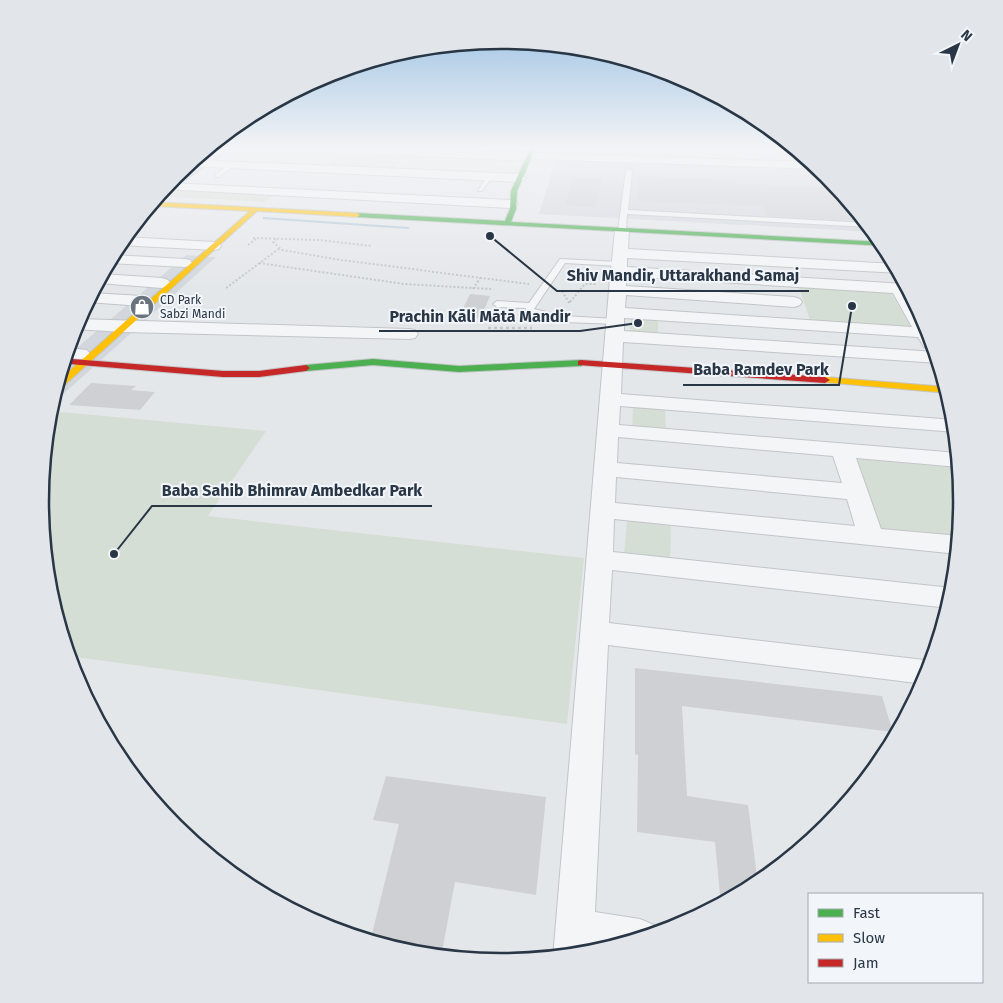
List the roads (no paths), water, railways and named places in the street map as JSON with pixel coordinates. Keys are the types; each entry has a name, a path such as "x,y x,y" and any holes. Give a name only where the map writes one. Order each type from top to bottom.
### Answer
{"street":[{"path":"69,369 76,358 118,327 209,246 220,232 251,210 284,196"},
{"path":"508,196 513,209 508,224"},
{"path":"160,205 508,224 616,277 800,324 922,333"},
{"path":"616,277 791,240 873,244"},
{"path":"791,240 807,283"},
{"path":"131,242 209,246"},
{"path":"118,327 162,283 209,246"},
{"path":"119,260 184,264"},
{"path":"616,277 801,264 890,269"},
{"path":"616,277 788,282 901,289"},
{"path":"616,277 794,302"},
{"path":"616,277 930,355"},
{"path":"614,940 573,942 608,430 616,277"},
{"path":"107,279 162,283"},
{"path":"788,282 800,324"},
{"path":"96,298 142,301"},
{"path":"85,325 409,334"},
{"path":"76,358 223,374 259,374 346,363 373,362 459,369 562,363 612,364 940,389"},
{"path":"610,399 948,425"},
{"path":"608,430 952,459"},
{"path":"842,450 871,536"},
{"path":"605,469 856,492"},
{"path":"602,510 952,544"},
{"path":"599,560 944,597"},
{"path":"594,632 921,671"}],"lane":[{"path":"616,277 626,196"},
{"path":"616,277 563,261 542,286 529,310 564,319 616,277 861,227"},
{"path":"497,304 531,306"}],"waterway":[{"path":"264,218 408,228"}],"place":[{"name":"Shiv Mandir, Uttarakhand Samaj","path":"490,236"},
{"name":"Baba Ramdev Park","path":"852,306"},
{"name":"CD Park Sabzi Mandi","path":"142,307"},
{"name":"Prachin Kāli Mātā Mandir","path":"638,323"},
{"name":"Baba Sahib Bhimrav Ambedkar Park","path":"114,554"}]}
